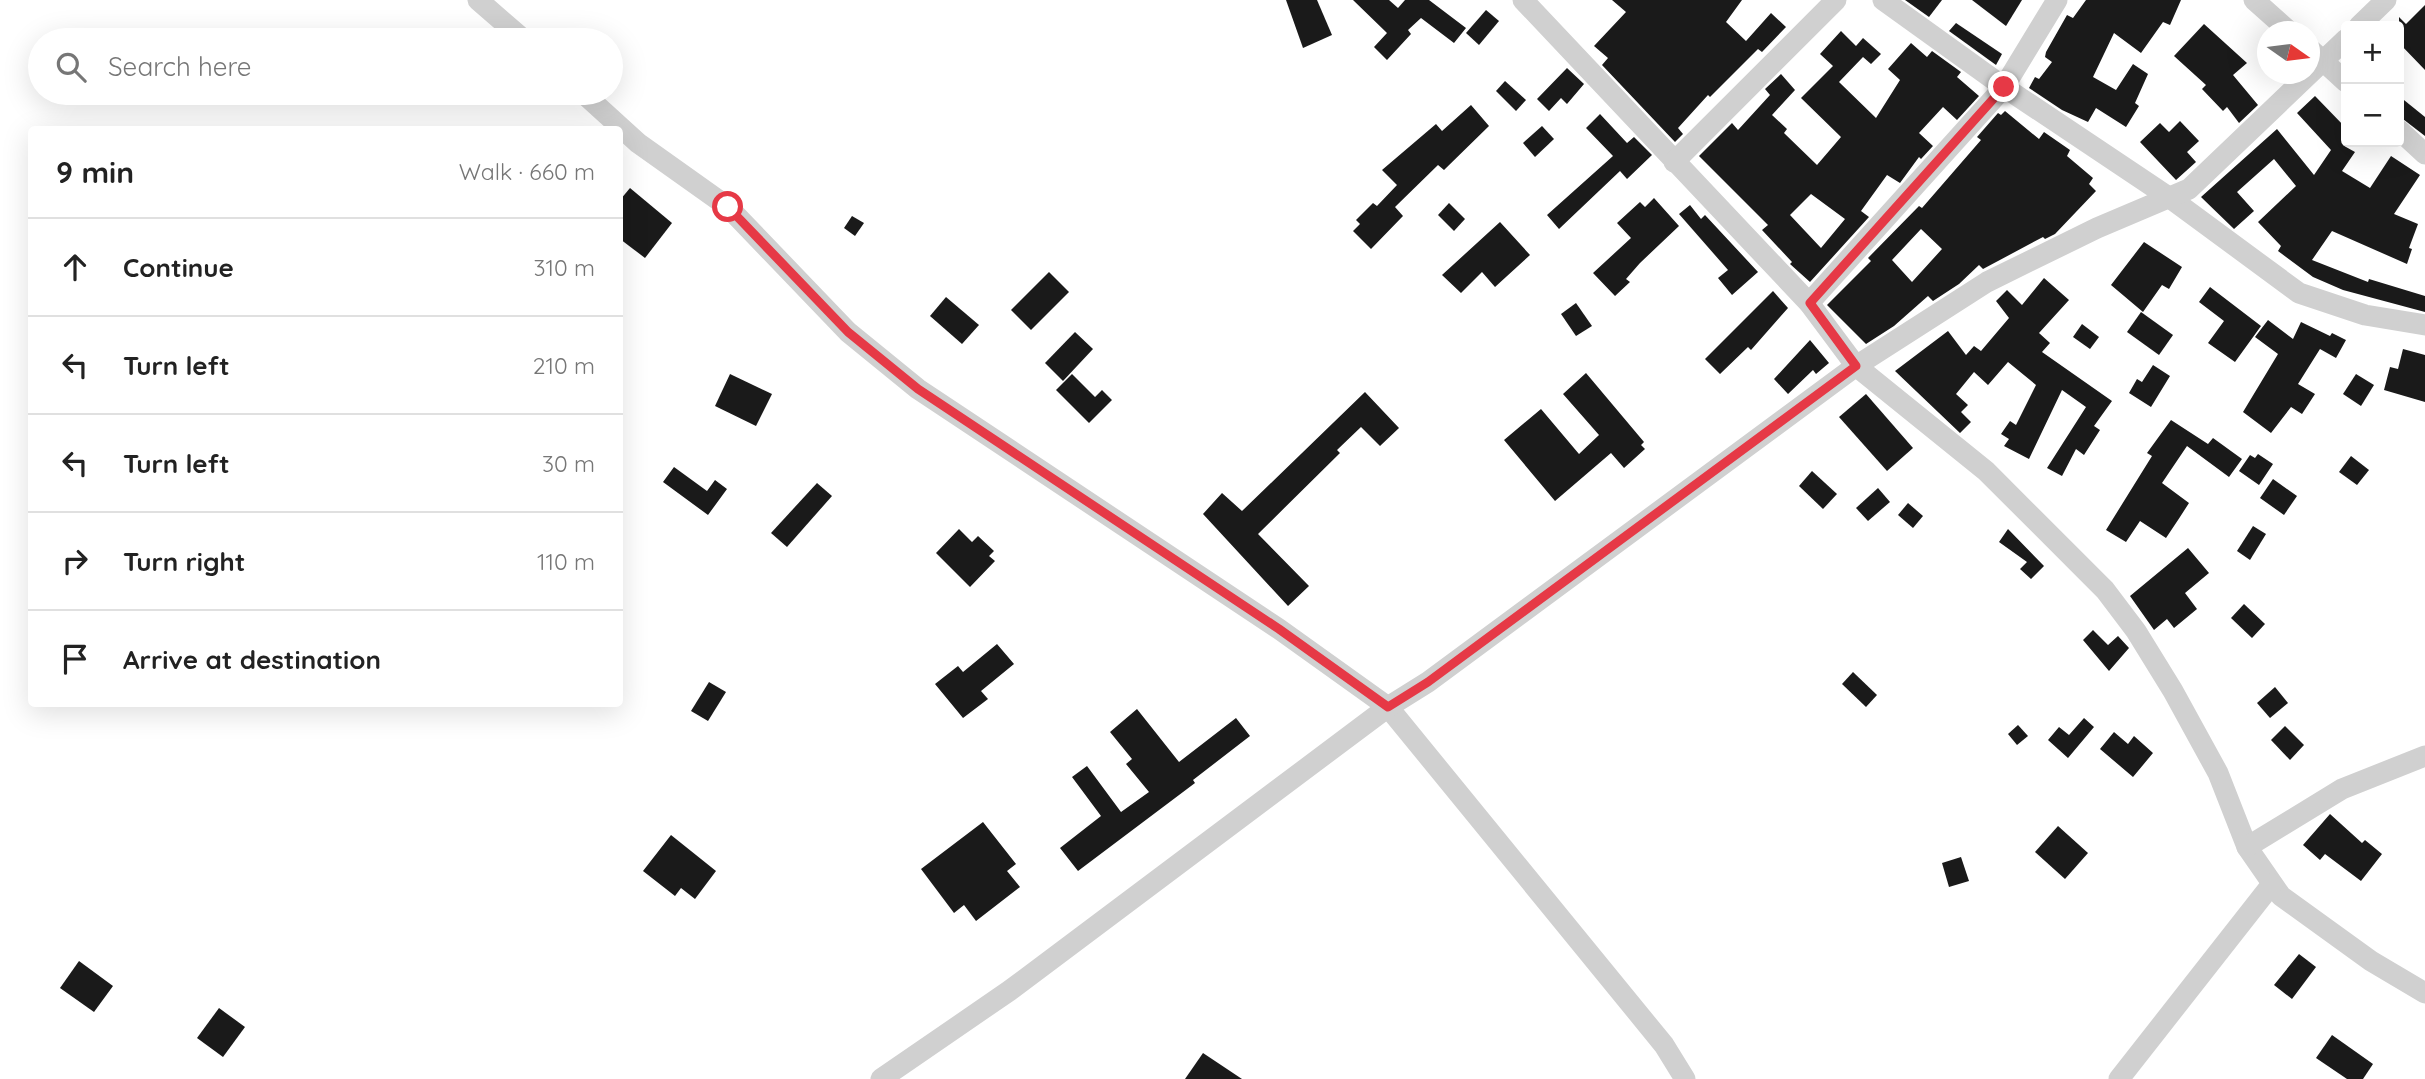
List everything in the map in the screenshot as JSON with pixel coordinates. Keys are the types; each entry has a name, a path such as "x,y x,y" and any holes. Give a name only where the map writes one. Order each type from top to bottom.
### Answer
{"street":[{"path":"478,0 510,28"},
{"path":"1523,0 1810,303 1856,366 1986,471 2105,590 2136,631 2180,703 2218,773 2247,847 2281,896 2360,953 2425,993"},
{"path":"1674,162 1836,0"},
{"path":"1883,0 2004,87 2170,198 2299,293 2365,315 2425,325"},
{"path":"1810,303 2004,87 2057,0"},
{"path":"2254,0 2278,21"},
{"path":"2364,21 2386,0"},
{"path":"2320,53 2341,42"},
{"path":"2320,59 2341,78"},
{"path":"881,1079 1020,983 1388,707 1438,674 1856,366 1987,282 2098,228 2170,198 2202,180 2290,84"},
{"path":"596,105 619,126"},
{"path":"623,129 728,207 848,332 918,389 1279,629 1388,707 1664,1045 1685,1079"},
{"path":"2404,135 2425,154"},
{"path":"2247,847 2342,789 2425,755"},
{"path":"2119,1079 2272,884"}],"building":[{"path":"1286,0 1317,0 1332,35 1303,48"},
{"path":"1353,0 1389,0 1398,8 1405,0 1429,0 1466,28 1454,43 1421,18 1408,30 1411,34 1387,60 1374,47 1387,33"},
{"path":"1612,0 1742,0 1726,22 1746,41 1771,13 1786,27 1762,52 1758,49 1710,97 1708,95 1678,128 1683,134 1675,142 1602,65 1608,58 1594,46 1626,12"},
{"path":"1905,0 1942,0 1929,17"},
{"path":"1972,0 2022,0 2006,26"},
{"path":"2086,0 2181,0 2170,25 2163,22 2141,53 2114,33 2093,77 2116,90 2133,64 2148,74 2135,103 2139,106 2126,127 2096,108 2088,122 2062,110 2029,88 2035,77 2039,79 2052,62 2045,57 2046,52 2067,15 2073,18"},
{"path":"2425,5 2425,70 2404,48 2404,22 2406,24"},
{"path":"1486,10 1499,21 1479,45 1466,33"},
{"path":"1956,23 2002,54 1996,65 1949,31"},
{"path":"2204,24 2247,63 2233,75 2258,105 2239,123 2227,107 2223,111 2202,89 2206,85 2174,56"},
{"path":"1841,31 1856,46 1863,38 1881,54 1871,64 1863,57 1839,82 1876,118 1900,80 1888,69 1911,43 1927,57 1932,51 1961,72 1957,77 1979,96 1957,120 1943,107 1919,133 1933,146 1921,159 1919,157 1900,183 1887,175 1861,211 1869,217 1810,282 1790,264 1792,262 1762,230 1768,225 1699,156 1732,123 1738,130 1770,95 1765,89 1781,74 1795,90 1772,115 1787,129 1784,133 1817,165 1841,137 1801,98 1833,66 1820,54","holes":["1811,194 1845,219 1821,248 1790,215"]},
{"path":"1567,68 1584,84 1567,104 1561,98 1549,111 1537,99"},
{"path":"1505,81 1526,100 1516,111 1496,91"},
{"path":"2315,96 2341,123 2341,147 2355,152 2342,171 2370,188 2391,156 2420,175 2394,214 2418,224 2409,248 2412,249 2407,264 2332,231 2312,260 2368,282 2369,279 2425,296 2425,312 2343,290 2313,277 2278,251 2281,246 2258,222 2296,186 2274,159 2237,192 2254,211 2234,229 2201,197 2277,129 2314,175 2331,150 2297,113"},
{"path":"2404,100 2425,117 2425,136 2404,120"},
{"path":"1471,105 1489,126 1444,170 1438,165 1395,207 1403,216 1371,249 1353,231 1360,224 1356,220 1373,203 1377,206 1397,185 1382,170 1436,124 1442,131"},
{"path":"2005,111 2039,139 2044,132 2070,150 2067,156 2093,178 2089,184 2096,191 2055,234 2045,239 2043,237 1983,269 1979,265 1959,284 1933,301 1928,296 1894,326 1866,344 1827,305 1871,261 1868,258 1919,206 1922,208 1981,140 1977,137 1998,113 2001,115","holes":["1921,229 1942,249 1912,282 1892,260"]},
{"path":"1600,114 1627,143 1634,137 1652,155 1627,179 1620,171 1559,229 1547,215 1613,156 1586,128"},
{"path":"2180,121 2199,141 2187,152 2196,162 2176,180 2140,142 2160,123 2169,132"},
{"path":"1542,126 1554,139 1535,157 1523,143"},
{"path":"630,188 672,223 645,258 623,241 623,196"},
{"path":"1654,198 1679,226 1640,263 1626,279 1630,282 1615,296 1593,273 1631,238 1617,223 1640,202 1645,207"},
{"path":"1449,203 1465,219 1454,231 1438,215"},
{"path":"1690,205 1701,219 1705,215 1758,272 1732,295 1718,278 1728,270 1679,214"},
{"path":"852,216 864,223 855,236 844,228"},
{"path":"1500,222 1530,255 1495,287 1482,272 1461,293 1442,275"},
{"path":"2144,242 2182,267 2169,289 2162,285 2143,312 2111,285"},
{"path":"1049,272 1069,292 1031,330 1011,310"},
{"path":"2044,278 2069,300 2039,333 2050,343 2042,352 2112,401 2094,426 2100,430 2084,455 2076,449 2062,476 2047,468 2086,407 2062,390 2029,459 2004,446 2009,439 2001,434 2010,421 2016,425 2036,385 2008,362 1988,385 1974,372 1956,394 1968,405 1961,412 1971,422 1960,433 1895,371 1948,331 1966,355 1974,346 1981,351 2009,318 1996,301 2007,290 2022,305"},
{"path":"2210,287 2261,326 2235,362 2208,343 2224,321 2199,302"},
{"path":"1773,291 1788,308 1751,350 1748,347 1720,374 1705,359"},
{"path":"946,297 979,325 962,344 930,316"},
{"path":"1576,303 1592,326 1576,336 1561,314"},
{"path":"2141,312 2173,335 2159,355 2127,332"},
{"path":"2268,320 2293,339 2301,322 2330,336 2332,333 2346,340 2336,358 2320,349 2298,384 2315,394 2302,414 2291,407 2271,433 2243,412 2278,354 2255,337"},
{"path":"2082,324 2099,337 2090,349 2073,337"},
{"path":"1075,332 1093,349 1063,381 1045,363"},
{"path":"1810,340 1829,363 1816,374 1813,370 1788,394 1774,379"},
{"path":"2403,349 2425,355 2425,402 2384,390 2390,367 2398,369"},
{"path":"2153,365 2170,376 2151,407 2129,393 2137,379 2142,382"},
{"path":"1586,373 1644,442 1641,445 1645,449 1624,468 1611,453 1555,501 1504,440 1541,409 1579,454 1599,435 1563,394"},
{"path":"730,374 772,394 756,426 715,406"},
{"path":"1072,374 1095,397 1102,390 1112,400 1089,423 1056,390"},
{"path":"2356,374 2374,385 2361,406 2343,394"},
{"path":"1365,392 1399,428 1380,446 1361,427 1337,450 1340,453 1258,534 1309,586 1288,606 1203,514 1222,493 1242,511"},
{"path":"1866,394 1913,448 1887,471 1839,417"},
{"path":"2171,420 2208,444 2213,438 2242,459 2229,477 2187,446 2162,483 2189,503 2166,538 2140,521 2126,542 2106,530 2152,456 2147,453"},
{"path":"2258,454 2273,464 2259,485 2239,471 2250,455 2255,458"},
{"path":"2351,456 2369,470 2357,485 2339,472"},
{"path":"674,467 707,491 715,480 727,489 708,515 663,482"},
{"path":"1812,471 1837,494 1823,509 1799,486"},
{"path":"2273,479 2297,496 2284,515 2260,498"},
{"path":"817,483 832,496 787,547 771,533"},
{"path":"1878,488 1890,502 1868,521 1856,508"},
{"path":"1908,503 1923,516 1913,528 1898,515"},
{"path":"2253,526 2266,534 2250,560 2237,551"},
{"path":"959,529 972,542 978,536 994,551 989,556 995,561 970,587 936,553"},
{"path":"2008,529 2044,566 2031,579 2020,569 2027,562 1999,542"},
{"path":"2188,548 2209,573 2185,593 2197,609 2174,628 2167,619 2154,630 2130,596"},
{"path":"2244,604 2265,624 2252,638 2231,618"},
{"path":"2093,630 2108,645 2118,636 2129,648 2109,671 2083,640"},
{"path":"997,644 1014,664 981,691 988,699 963,718 935,684 958,666 963,672"},
{"path":"1853,672 1877,695 1866,707 1842,684"},
{"path":"709,682 726,692 708,721 691,711"},
{"path":"2275,687 2288,703 2270,718 2257,703"},
{"path":"1137,709 1179,762 1236,718 1250,736 1193,780 1195,783 1078,871 1060,848 1101,816 1072,777 1087,766 1121,812 1149,792 1126,764 1132,759 1110,732"},
{"path":"2084,718 2094,727 2068,758 2048,740 2059,727 2069,735"},
{"path":"2018,725 2028,736 2017,745 2008,734"},
{"path":"2285,726 2304,745 2290,760 2271,740"},
{"path":"2114,732 2128,744 2134,736 2153,753 2133,777 2100,749"},
{"path":"2330,814 2362,843 2365,840 2382,854 2361,881 2325,854 2320,860 2303,845"},
{"path":"983,822 1016,864 1007,871 1020,887 976,921 964,905 954,913 921,869"},
{"path":"2058,826 2088,853 2065,879 2035,852"},
{"path":"671,835 716,871 695,899 681,888 675,896 643,871"},
{"path":"1961,857 1969,881 1949,887 1942,863"},
{"path":"2299,954 2316,967 2292,999 2274,985"},
{"path":"79,961 113,986 94,1012 60,988"},
{"path":"219,1008 245,1027 223,1057 197,1038"},
{"path":"2332,1035 2373,1064 2363,1079 2347,1079 2316,1058"},
{"path":"1203,1053 1242,1079 1185,1079"}],"route":[{"path":"728,207 848,332 918,389 1279,629 1388,707 1428,682 1856,366 1810,303 2004,87"}]}
